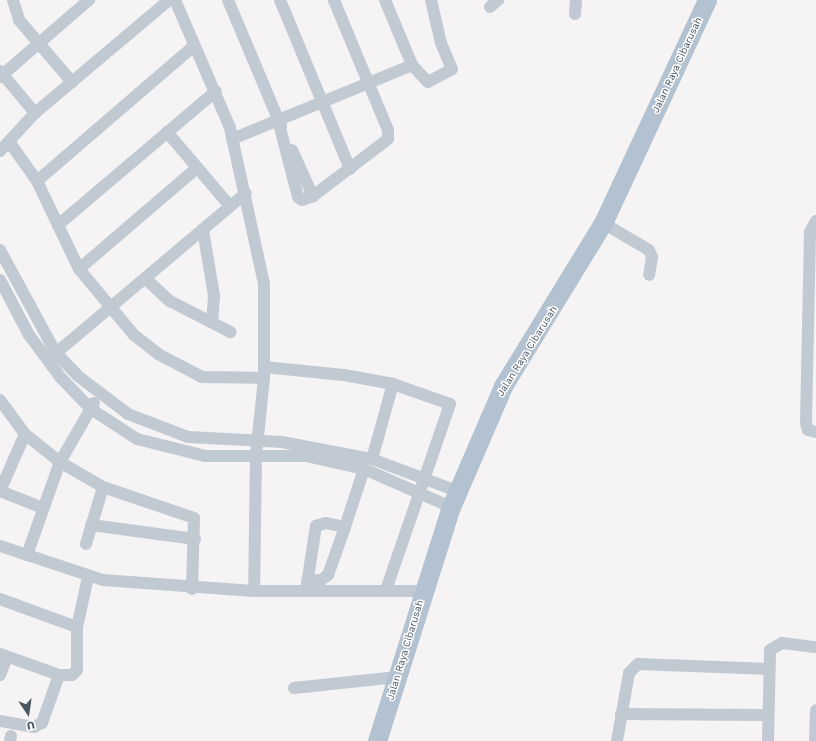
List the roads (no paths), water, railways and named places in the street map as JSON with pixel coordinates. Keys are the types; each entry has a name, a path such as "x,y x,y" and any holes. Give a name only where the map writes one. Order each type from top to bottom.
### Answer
{"main road":[{"name":"Jalan Raya Cibarusah","path":"377,741 423,591 454,500 503,386 603,223 707,0"}],"street":[{"path":"13,0 19,20 72,82"},
{"path":"35,113 1,74 89,0"},
{"path":"169,0 35,113 5,147 37,181 79,269 110,310 158,354 202,377 264,372 291,367 393,384 450,404 426,480 386,590"},
{"path":"175,0 192,47 216,91 232,139 246,193 264,284 264,372 256,455 254,591"},
{"path":"228,0 278,120 298,197 306,200 385,143 389,135 334,0"},
{"path":"280,0 350,169"},
{"path":"385,0 412,65 424,81 452,71 441,43 431,0"},
{"path":"575,14 576,0"},
{"path":"37,181 192,47"},
{"path":"232,139 412,65"},
{"path":"58,225 216,91"},
{"path":"167,132 230,206"},
{"path":"79,269 197,168"},
{"path":"56,353 110,310 246,193"},
{"path":"816,221 810,232 806,423 808,430 816,432"},
{"path":"603,223 649,250 652,257 649,275"},
{"path":"204,230 214,296 212,322"},
{"path":"0,250 56,353 100,394 128,414 176,433 210,440 305,446 372,459 426,480 454,500"},
{"path":"146,279 170,301 230,332"},
{"path":"0,280 4,295 48,362 90,409 137,439 159,447 205,456 306,456 364,469 421,492 454,500"},
{"path":"372,459 393,384"},
{"path":"27,555 60,462 100,394"},
{"path":"0,400 4,414 25,434 60,462 103,487 194,518 195,539 192,589"},
{"path":"25,434 0,491 43,508"},
{"path":"306,586 321,580 328,575 364,469"},
{"path":"86,544 103,487"},
{"path":"306,586 316,526 326,523 345,527"},
{"path":"91,525 195,539"},
{"path":"0,546 88,577 192,589 254,591 306,586 423,591"},
{"path":"0,675 3,656 60,675 72,675 77,670 77,627 88,577"},
{"path":"0,599 77,627"},
{"path":"768,741 767,669 774,645 816,647"},
{"path":"618,741 621,714 630,673 638,664 767,669"},
{"path":"0,721 34,727 42,723 60,675"},
{"path":"294,688 397,677"},
{"path":"621,714 768,715"},
{"path":"815,741 816,718"}]}
